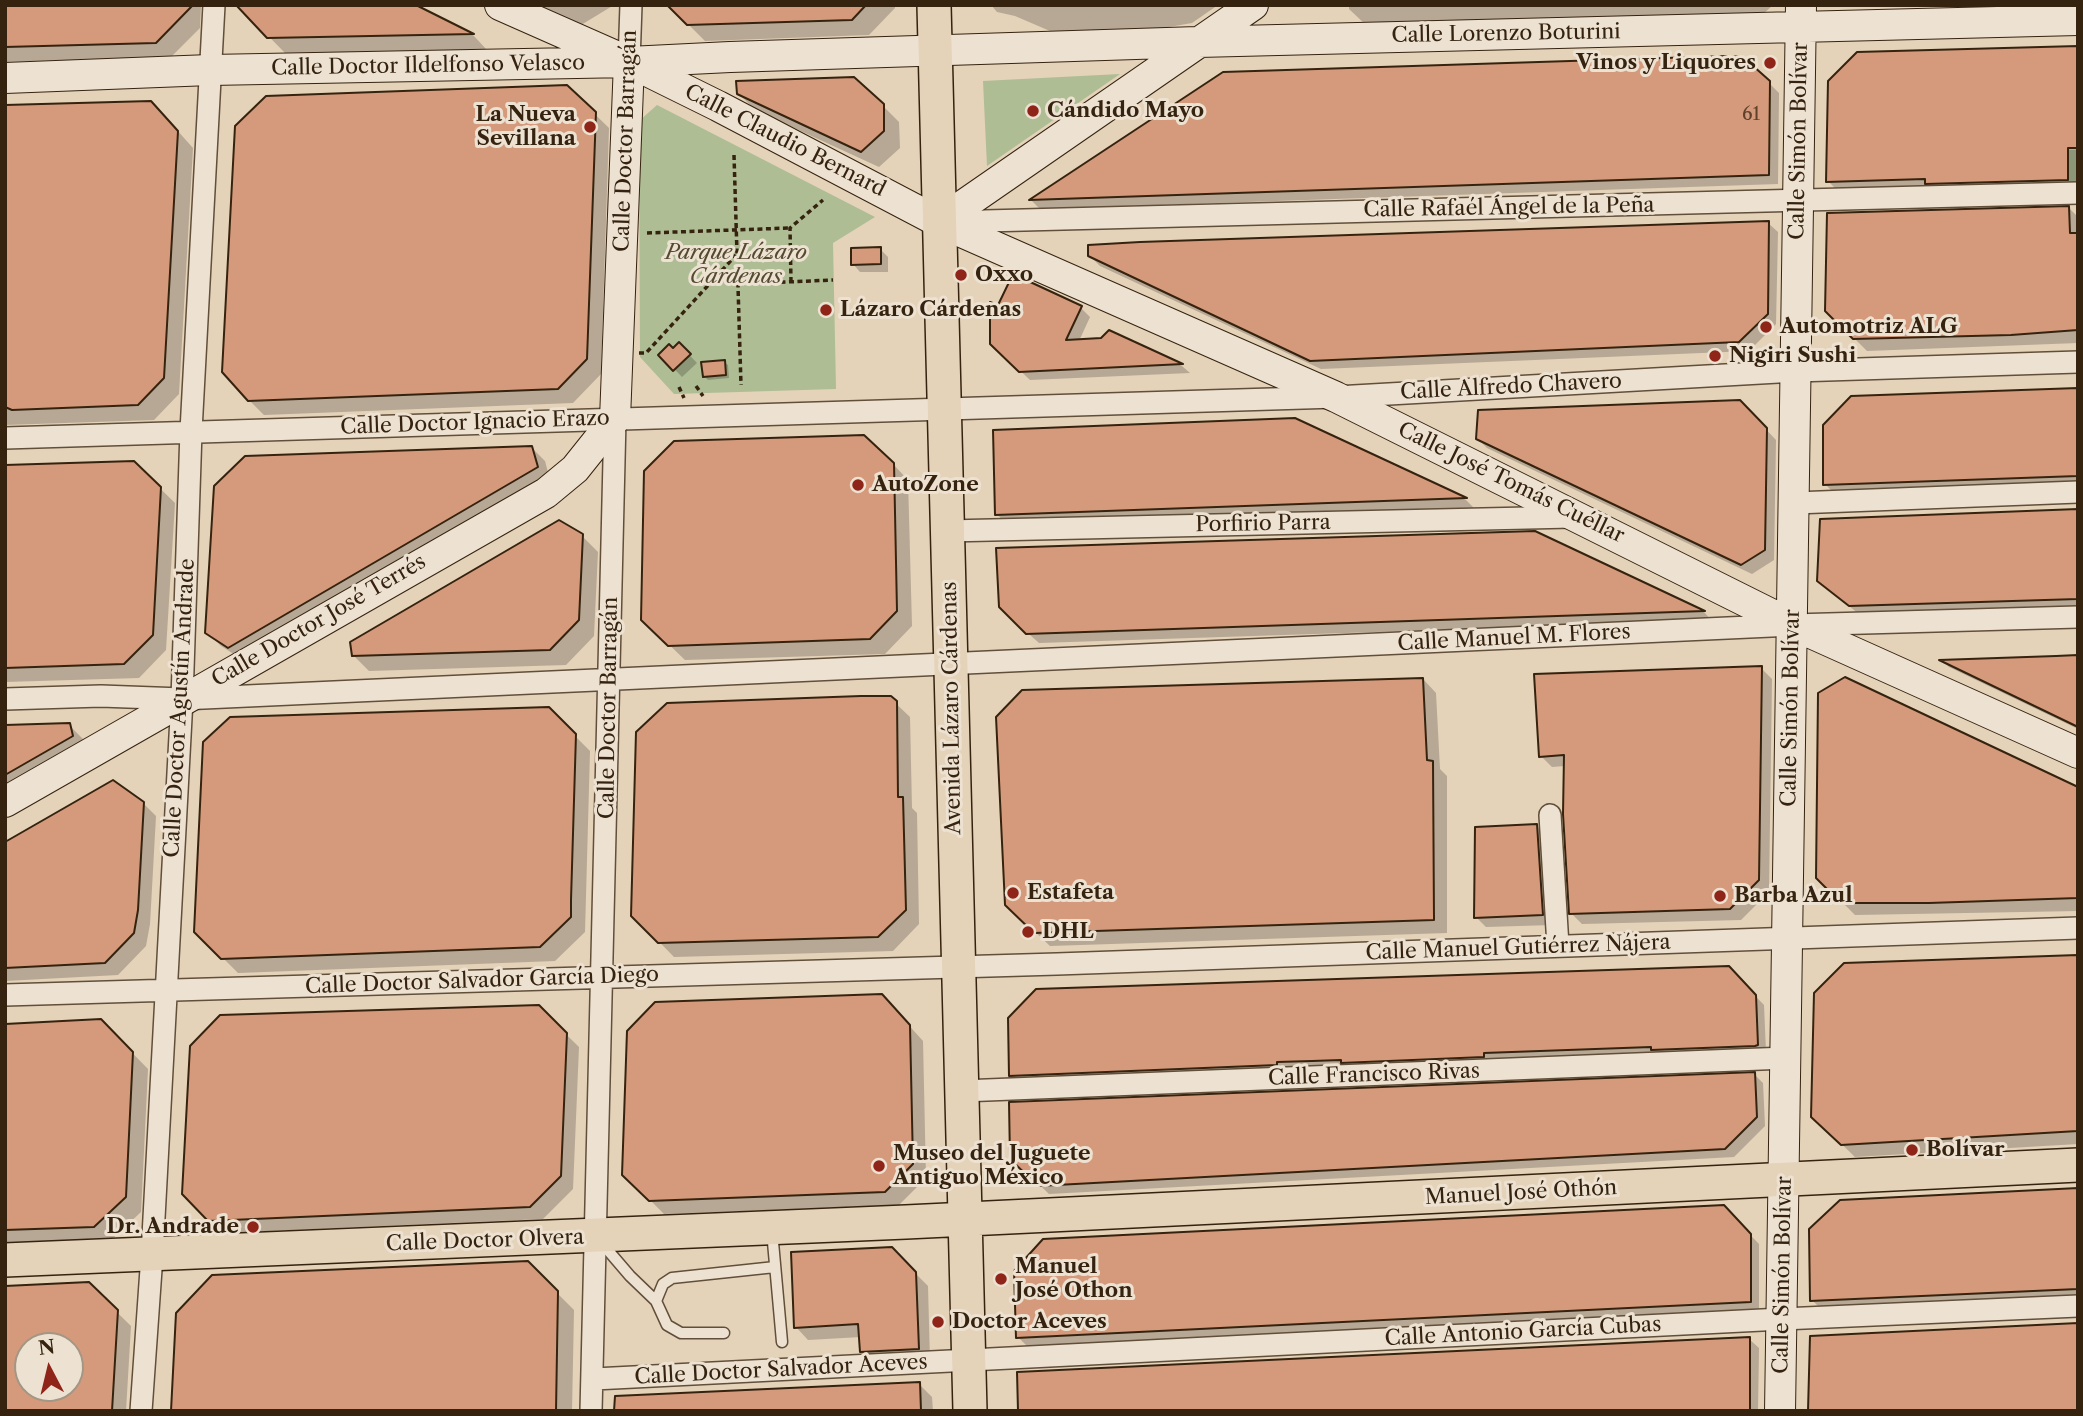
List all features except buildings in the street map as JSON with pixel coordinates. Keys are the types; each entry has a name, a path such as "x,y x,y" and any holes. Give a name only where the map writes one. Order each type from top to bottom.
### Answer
{"main road":[{"name":"Avenida Lázaro Cárdenas","path":"934,5 970,1411"},
{"name":"Manuel José Othón","path":"965,1220 2078,1165"},
{"name":"Calle Doctor Olvera","path":"5,1261 965,1220"}],"street":[{"name":"Calle Doctor Agustín Andrade","path":"142,1411 182,699 191,432 214,5"},
{"name":"Calle Claudio Bernard","path":"500,5 629,62 939,222"},
{"name":"Calle Doctor Barragán","path":"591,1411 594,1379 615,419 631,5"},
{"path":"939,222 1253,5"},
{"name":"Calle Lorenzo Boturini","path":"935,50 1198,42 1801,16 1956,14 2078,20"},
{"name":"Calle Simón Bolívar","path":"1780,1411 1801,16"},
{"name":"Calle Doctor Ildelfonso Velasco","path":"5,78 210,70 629,62 935,50"},
{"path":"718,106 716,75 730,57"},
{"name":"Calle Rafaél Ángel de la Peña","path":"939,222 2078,193"},
{"name":"Calle José Tomás Cuéllar","path":"939,222 1336,397 1793,625 2078,753"},
{"name":"Calle Alfredo Chavero","path":"944,410 1336,397 1796,371 2078,362"},
{"name":"Calle Doctor Ignacio Erazo","path":"5,438 944,410"},
{"name":"Calle Doctor José Terrés","path":"5,802 546,493 575,469 615,419"},
{"path":"1795,503 2078,492"},
{"name":"Porfirio Parra","path":"947,531 1579,517"},
{"name":"Calle Manuel M. Flores","path":"5,699 101,696 182,699 1793,625 2078,617"},
{"path":"1550,815 1558,946"},
{"name":"Calle Manuel Gutiérrez Nájera","path":"959,967 2078,928"},
{"name":"Calle Doctor Salvador García Diego","path":"5,995 959,967"},
{"name":"Calle Francisco Rivas","path":"962,1091 1786,1058"},
{"name":"Calle Antonio García Cubas","path":"968,1360 2078,1306"},
{"name":"Calle Doctor Salvador Aceves","path":"594,1379 968,1360"}],"lane":[{"path":"772,1228 782,1342"},
{"path":"596,1236 656,1301 667,1325 681,1333 724,1333"},
{"path":"656,1301 663,1284 672,1278 775,1267"}],"path":[{"path":"734,155 741,385"},
{"path":"645,233 790,228 823,200"},
{"path":"790,228 791,282"},
{"path":"646,353 737,254"},
{"path":"738,285 834,280"}],"green space":[{"path":"1120,74 987,166 983,81"},
{"name":"Parque Lázaro Cárdenas","path":"657,105 875,217 833,243 836,389 674,394 640,357 639,121"},
{"path":"2067,150 2078,150 2078,205 2068,205"}],"place":[{"name":"Vinos y Liquores","path":"1770,63"},
{"name":"Cándido Mayo","path":"1033,111"},
{"name":"La Nueva Sevillana","path":"590,127"},
{"name":"Oxxo","path":"961,275"},
{"name":"Lázaro Cárdenas","path":"826,310"},
{"name":"Automotriz ALG","path":"1766,327"},
{"name":"Nigiri Sushi","path":"1715,356"},
{"name":"AutoZone","path":"858,485"},
{"name":"Estafeta","path":"1013,893"},
{"name":"Barba Azul","path":"1720,896"},
{"name":"DHL","path":"1028,932"},
{"name":"Bolívar","path":"1912,1150"},
{"name":"Museo del Juguete Antiguo México","path":"879,1166"},
{"name":"Dr. Andrade","path":"253,1227"},
{"name":"Manuel José Othon","path":"1001,1279"},
{"name":"Doctor Aceves","path":"938,1322"}]}
